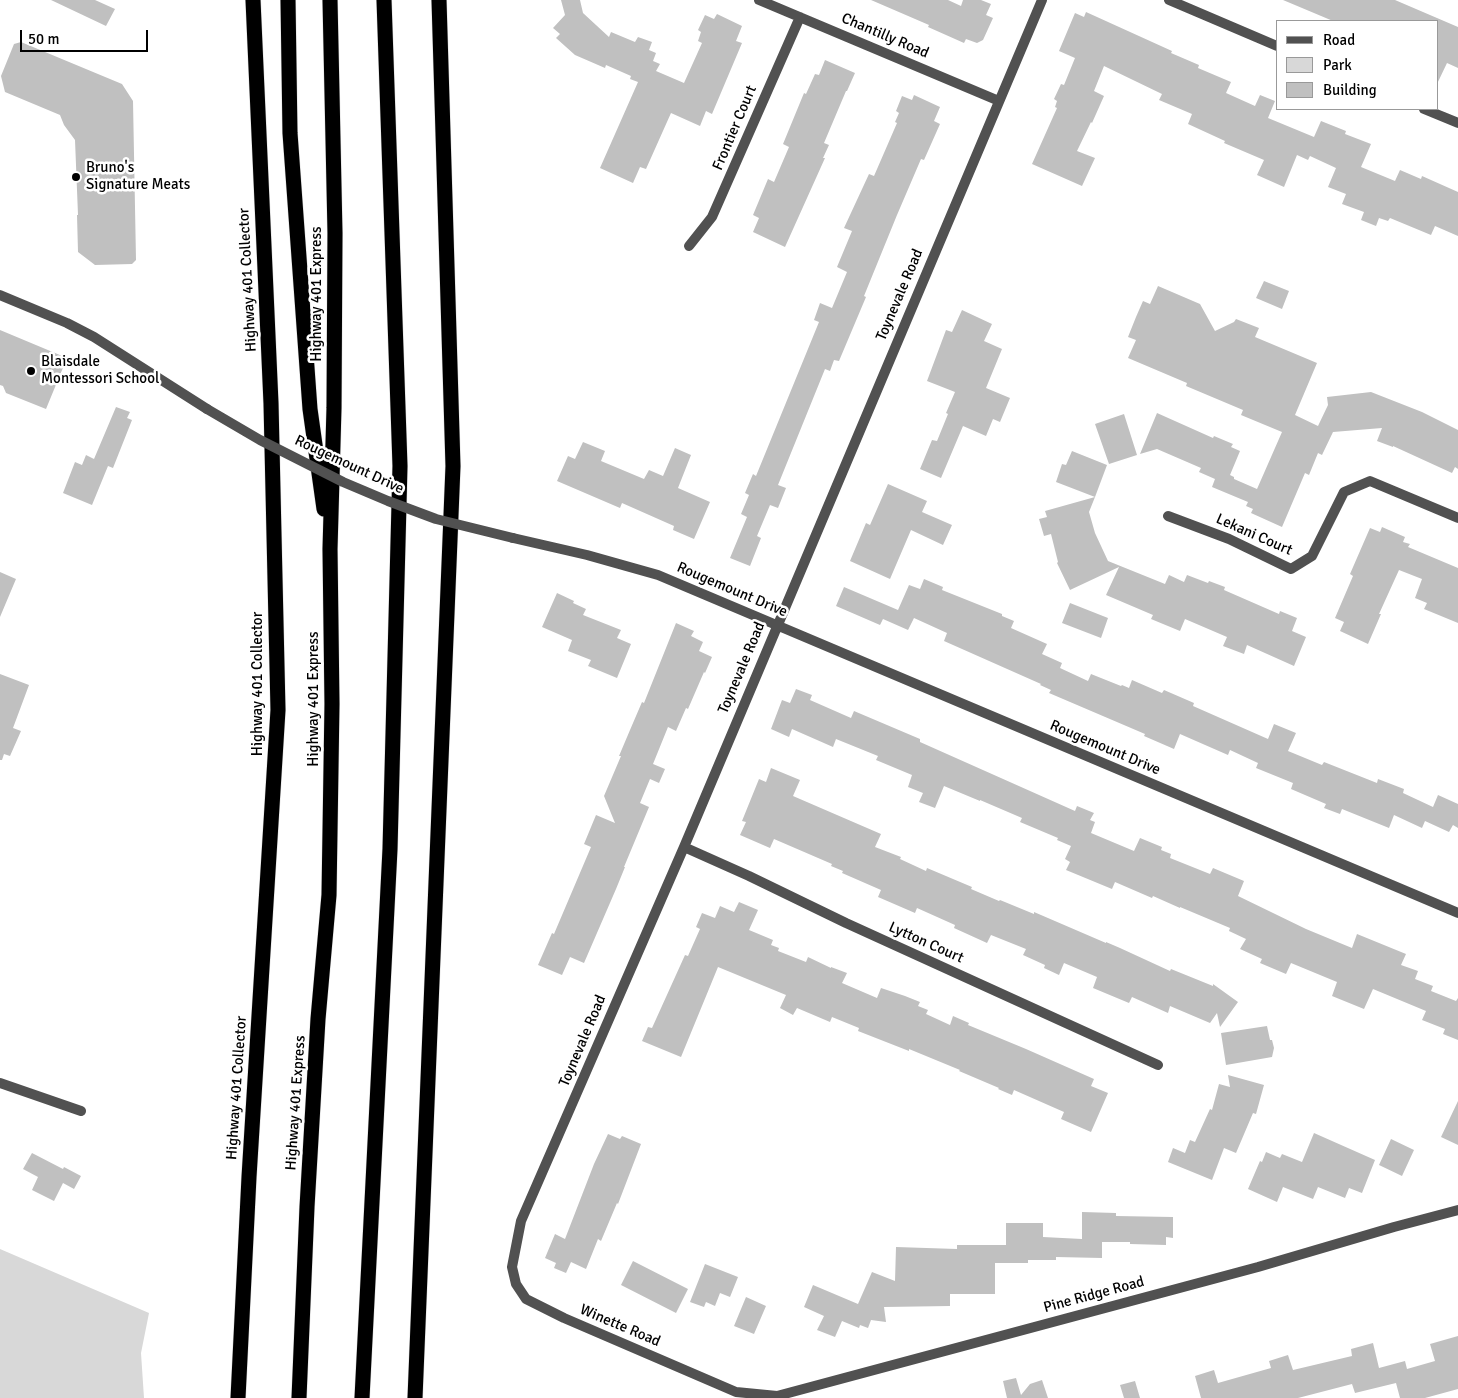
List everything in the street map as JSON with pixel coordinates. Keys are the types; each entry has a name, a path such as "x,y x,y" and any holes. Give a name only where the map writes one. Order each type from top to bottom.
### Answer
{"highway":[{"name":"Highway 401 Collector","path":"238,1398 249,1177 278,710 271,403 253,0"},
{"path":"288,0 290,133 308,390 330,549"},
{"name":"Highway 401 Express","path":"299,1398 318,1019 329,895 332,704 330,549 334,408 335,243 330,0"},
{"path":"362,1398 390,849 400,466 384,0"},
{"path":"416,1398 453,466 439,0"}],"street":[{"name":"Chantilly Road","path":"759,0 999,101"},
{"name":"Toynevale Road","path":"512,1267 522,1221 684,846 1042,0"},
{"path":"1169,0 1276,46"},
{"name":"Frontier Court","path":"689,246 712,217 800,17"},
{"path":"1426,110 1458,123"},
{"name":"Rougemount Drive","path":"0,295 67,323 94,337 207,409 260,440 352,486 436,519 587,555 658,575 1458,913"},
{"name":"Lekani Court","path":"1168,516 1229,539 1291,569 1312,556 1344,492 1370,482 1458,518"},
{"name":"Lytton Court","path":"684,846 846,923 1158,1065"},
{"path":"0,1083 81,1111"},
{"name":"Pine Ridge Road","path":"736,1392 777,1396 1248,1270 1458,1210"},
{"name":"Winette Road","path":"512,1267 516,1284 526,1299 564,1318 736,1392"}],"green space":[{"path":"0,1249 149,1313 141,1353 144,1398 0,1398"}],"building":[{"path":"51,0 95,0 115,9 106,26"},
{"path":"561,0 580,0 583,13 609,37 611,32 635,42 638,37 652,42 649,50 656,53 653,61 660,64 656,71 684,83 702,43 698,41 701,32 698,30 705,15 714,19 717,14 742,26 736,41 742,43 712,114 706,111 700,126 671,113 646,169 640,167 633,183 600,168 638,82 630,79 631,76 606,65 605,68 575,55 556,38 560,34 553,28 565,15"},
{"path":"871,0 948,0 961,6 963,0 981,0 991,4 986,15 993,18 983,40 977,43 966,39 964,43 928,27 929,25"},
{"path":"1283,0 1395,0 1458,27 1458,68 1447,63 1438,82 1438,20 1331,20"},
{"path":"1086,12 1172,51 1171,53 1199,65 1198,68 1231,82 1226,93 1255,106 1260,95 1275,101 1268,118 1314,137 1321,121 1346,131 1345,134 1371,144 1361,167 1395,181 1400,170 1421,179 1422,176 1458,192 1458,236 1435,226 1431,235 1390,218 1388,221 1379,218 1376,226 1361,220 1364,212 1342,204 1346,194 1328,187 1336,168 1310,156 1308,160 1297,155 1284,187 1257,175 1264,160 1224,143 1225,141 1188,124 1192,114 1159,100 1162,94 1104,66 1094,91 1104,96 1077,151 1095,158 1082,186 1032,164 1057,108 1055,107 1057,101 1054,99 1061,84 1064,85 1075,58 1059,51 1075,13 1084,17"},
{"path":"21,42 122,84 133,101 136,260 132,264 95,265 78,252 75,140 64,125 60,115 5,92 1,76 14,44"},
{"path":"825,60 855,73 824,143 829,145 823,158 825,158 785,247 753,232 759,218 753,215 768,179 774,182 789,147 783,144 804,93 806,94 815,74 819,75"},
{"path":"914,95 940,107 934,121 940,124 924,160 921,159 897,215 839,361 834,360 830,371 825,369 778,485 786,488 778,508 770,505 757,536 761,538 750,566 730,558 747,517 741,514 749,495 745,493 753,474 756,476 819,322 814,320 820,303 832,308 847,272 837,267 852,231 844,228 869,174 874,176 897,123 895,122 899,113 896,111 902,96 912,100"},
{"path":"1264,281 1289,291 1282,309 1256,298"},
{"path":"1158,286 1200,304 1215,331 1234,322 1236,319 1259,328 1255,337 1317,363 1295,415 1318,426 1328,405 1327,397 1371,392 1422,412 1458,430 1458,469 1455,467 1452,473 1393,446 1377,441 1382,428 1333,432 1322,455 1318,453 1309,475 1305,473 1282,527 1251,513 1253,509 1246,506 1248,502 1212,487 1215,479 1199,472 1201,468 1157,449 1140,454 1157,413 1213,438 1214,436 1233,444 1231,447 1240,451 1230,475 1234,479 1257,489 1282,432 1241,415 1243,410 1186,386 1187,383 1128,358 1136,340 1128,337 1136,317 1143,301 1150,304"},
{"path":"962,310 992,324 984,341 1002,349 986,388 1010,398 1000,422 993,419 986,436 963,426 941,478 920,469 932,440 937,441 955,392 927,381 946,330 952,332"},
{"name":"Blaisdale Montessori School","path":"0,330 67,358 46,409 6,393 3,386 0,385"},
{"path":"116,407 130,412 127,418 132,420 113,468 108,466 92,505 63,493 75,462 82,465 86,455 94,459"},
{"path":"1124,414 1137,455 1109,464 1095,424"},
{"path":"583,442 605,451 601,461 644,479 649,470 663,476 675,448 691,455 678,488 710,502 694,539 673,530 674,526 622,503 620,508 557,481 568,456 575,459"},
{"path":"1072,451 1107,465 1095,497 1056,482 1062,464 1066,465"},
{"path":"888,484 927,501 922,512 952,525 943,545 911,530 890,579 850,561 866,523 870,525"},
{"path":"1095,497 1089,512 1095,533 1108,561 1165,584 1169,575 1184,582 1187,575 1208,583 1209,581 1225,587 1224,590 1279,614 1280,611 1297,618 1292,631 1306,637 1294,666 1247,645 1244,654 1223,646 1227,637 1185,619 1180,631 1151,619 1153,615 1106,595 1119,567 1070,590 1057,563 1051,534 1044,536 1039,519 1047,517 1045,511"},
{"path":"1382,527 1405,537 1403,542 1410,544 1408,547 1458,568 1458,623 1424,609 1427,603 1415,598 1422,579 1399,570 1368,644 1340,631 1344,622 1335,618 1353,576 1350,574 1370,528 1380,532"},
{"path":"0,572 16,579 0,617"},
{"path":"924,579 943,587 942,590 1002,614 1002,616 1014,621 1011,628 1047,644 1042,654 1062,663 1060,668 1088,681 1091,674 1129,688 1132,680 1162,693 1164,690 1194,703 1193,706 1268,739 1274,724 1296,733 1288,751 1322,765 1324,762 1377,783 1378,779 1404,789 1403,793 1433,807 1438,795 1458,804 1458,828 1453,825 1449,832 1425,821 1422,828 1394,815 1389,828 1342,809 1340,814 1324,808 1326,804 1291,789 1293,783 1256,768 1258,763 1230,750 1228,755 1180,734 1174,749 1144,736 1145,734 1049,693 1051,690 1041,684 944,641 947,633 914,618 908,630 883,619 880,625 836,606 844,587 898,610 909,585 920,589"},
{"path":"557,593 586,609 583,615 621,630 617,638 631,644 617,678 588,666 591,660 568,651 572,640 542,627"},
{"path":"1070,603 1108,618 1101,638 1062,623"},
{"path":"676,623 694,631 691,636 703,642 699,651 712,657 676,731 668,727 653,764 665,769 659,783 650,779 640,803 649,807 584,963 570,957 562,975 538,965 552,933 554,934 591,847 584,844 596,815 615,823 604,796 621,756 619,756 642,702 644,703"},
{"path":"0,674 29,685 13,728 21,731 10,756 4,754 2,760 0,760"},
{"path":"796,689 812,695 810,700 851,718 854,711 920,739 920,742 1075,811 1077,806 1094,813 1090,820 1095,822 1091,833 1134,851 1140,838 1162,847 1161,850 1171,854 1170,858 1210,874 1213,868 1244,881 1238,896 1306,929 1352,948 1357,934 1406,954 1401,965 1418,971 1415,979 1433,986 1431,991 1456,1001 1458,998 1458,1040 1443,1034 1445,1029 1422,1020 1426,1011 1373,989 1364,1009 1332,996 1337,982 1291,963 1286,974 1260,963 1262,959 1240,949 1246,939 1229,931 1230,928 1115,882 1112,889 1066,870 1070,862 1065,859 1071,846 1057,840 1058,838 1020,822 1022,818 944,786 935,808 919,802 923,793 908,787 912,775 876,760 878,756 836,739 833,747 792,729 789,737 771,729 782,700 790,703"},
{"path":"771,768 800,780 793,796 881,834 875,847 901,857 900,859 926,871 927,868 999,901 1034,914 1034,912 1170,971 1171,969 1213,986 1213,984 1238,1002 1220,1027 1217,1013 1210,1023 1170,1006 1168,1013 1132,997 1129,1003 1093,988 1097,977 1064,963 1059,975 1044,968 1045,965 1023,955 1026,949 991,935 987,943 954,928 955,925 917,908 915,913 878,897 881,890 842,873 843,871 831,866 832,864 774,839 770,848 740,835 746,822 742,821 759,779 766,782"},
{"path":"739,902 758,910 749,930 773,940 771,945 779,948 778,951 806,962 808,957 847,973 842,983 877,998 881,988 905,996 920,1002 918,1006 928,1010 926,1014 950,1025 953,1016 969,1023 968,1025 1094,1079 1091,1086 1108,1093 1091,1132 1061,1119 1064,1112 1014,1090 1012,1095 960,1070 858,1031 859,1028 832,1017 830,1022 797,1008 793,1015 780,1008 786,995 718,967 681,1057 642,1041 648,1027 652,1028 685,955 688,956 700,929 696,927 702,913 715,918 720,906 734,912"},
{"path":"1267,1026 1274,1048 1272,1057 1226,1065 1221,1033"},
{"path":"1228,1075 1264,1085 1256,1114 1253,1113 1236,1153 1224,1148 1212,1180 1168,1162 1173,1148 1185,1153 1190,1140 1195,1142 1210,1109 1212,1110 1219,1084 1230,1087"},
{"path":"1458,1101 1458,1145 1441,1137"},
{"path":"1314,1133 1375,1160 1362,1193 1349,1188 1345,1198 1318,1187 1313,1199 1283,1187 1277,1202 1248,1189 1266,1152 1280,1158 1282,1154 1302,1162"},
{"path":"608,1134 620,1139 622,1136 641,1144 618,1204 601,1241 598,1239 586,1269 571,1262 566,1273 554,1268 556,1263 545,1258 555,1234 565,1239 594,1164"},
{"path":"1391,1139 1414,1150 1402,1176 1379,1165"},
{"path":"32,1153 81,1176 74,1189 63,1183 54,1201 32,1190 38,1177 23,1169"},
{"path":"1082,1212 1116,1213 1116,1216 1173,1217 1173,1238 1166,1237 1166,1245 1102,1242 1102,1258 1056,1257 1056,1260 1028,1260 1028,1263 995,1263 995,1294 950,1294 950,1306 884,1307 886,1322 871,1320 868,1328 860,1325 859,1328 842,1321 835,1337 817,1330 824,1316 804,1307 813,1285 858,1304 872,1272 895,1281 896,1247 957,1249 957,1245 1006,1245 1006,1223 1043,1223 1043,1237 1082,1239"},
{"path":"633,1261 688,1289 676,1313 621,1285"},
{"path":"705,1264 738,1277 730,1297 720,1293 715,1306 706,1302 704,1307 690,1302"},
{"path":"746,1297 766,1306 754,1334 734,1326"},
{"path":"1458,1336 1458,1389 1425,1398 1400,1398 1396,1383 1355,1393 1352,1384 1298,1398 1201,1398 1195,1376 1214,1370 1218,1383 1271,1368 1269,1361 1288,1355 1293,1370 1352,1356 1351,1349 1373,1343 1379,1368 1405,1361 1407,1369 1435,1361 1430,1344"},
{"path":"1016,1378 1021,1395 1030,1384 1042,1380 1048,1398 1007,1398 1003,1381"},
{"path":"1135,1381 1140,1398 1124,1398 1120,1385"}],"place":[{"name":"Bruno's Signature Meats","path":"76,177"},
{"name":"Blaisdale Montessori School","path":"31,371"}]}
